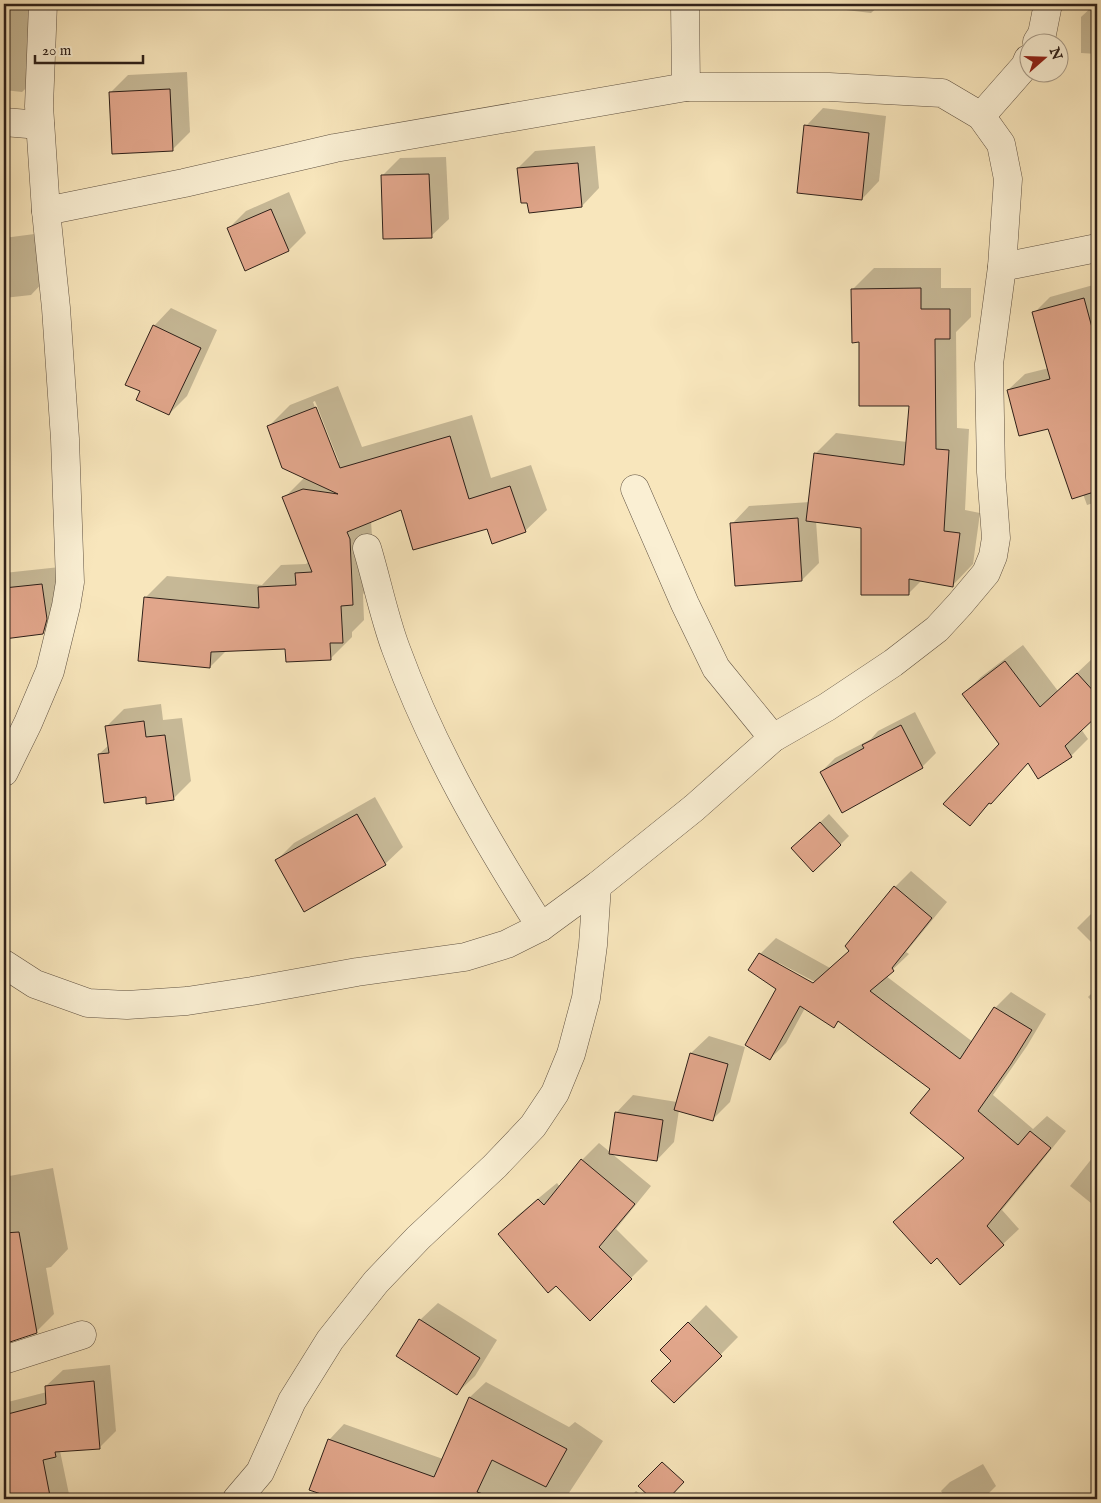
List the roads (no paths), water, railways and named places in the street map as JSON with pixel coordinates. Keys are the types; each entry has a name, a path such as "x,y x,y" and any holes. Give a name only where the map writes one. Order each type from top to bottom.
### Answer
{"street":[{"path":"4,772 28,723 50,670 70,582 65,439 56,308 46,211 38,86 43,4"},
{"path":"685,4 686,87"},
{"path":"1042,32 1048,4"},
{"path":"981,116 1018,73"},
{"path":"4,964 35,984 88,1003 153,1004 252,991 357,972 465,956 507,944 541,928 597,886 694,808 773,738 827,707 893,662 937,628 986,573 993,556 996,538 991,472 989,364 1002,267 1008,179 1001,144 981,116 942,93 829,87 686,87 335,148 184,183 46,211"},
{"path":"4,122 40,125"},
{"path":"1002,267 1097,248"},
{"path":"635,490 685,604 716,668 773,738"},
{"path":"367,548 396,648 426,724 462,794 541,928"},
{"path":"237,1499 260,1472 292,1401 330,1340 376,1282 418,1238 495,1166 534,1126 555,1093 571,1054 586,998 593,946 597,886"},
{"path":"4,1360 82,1335"}]}
